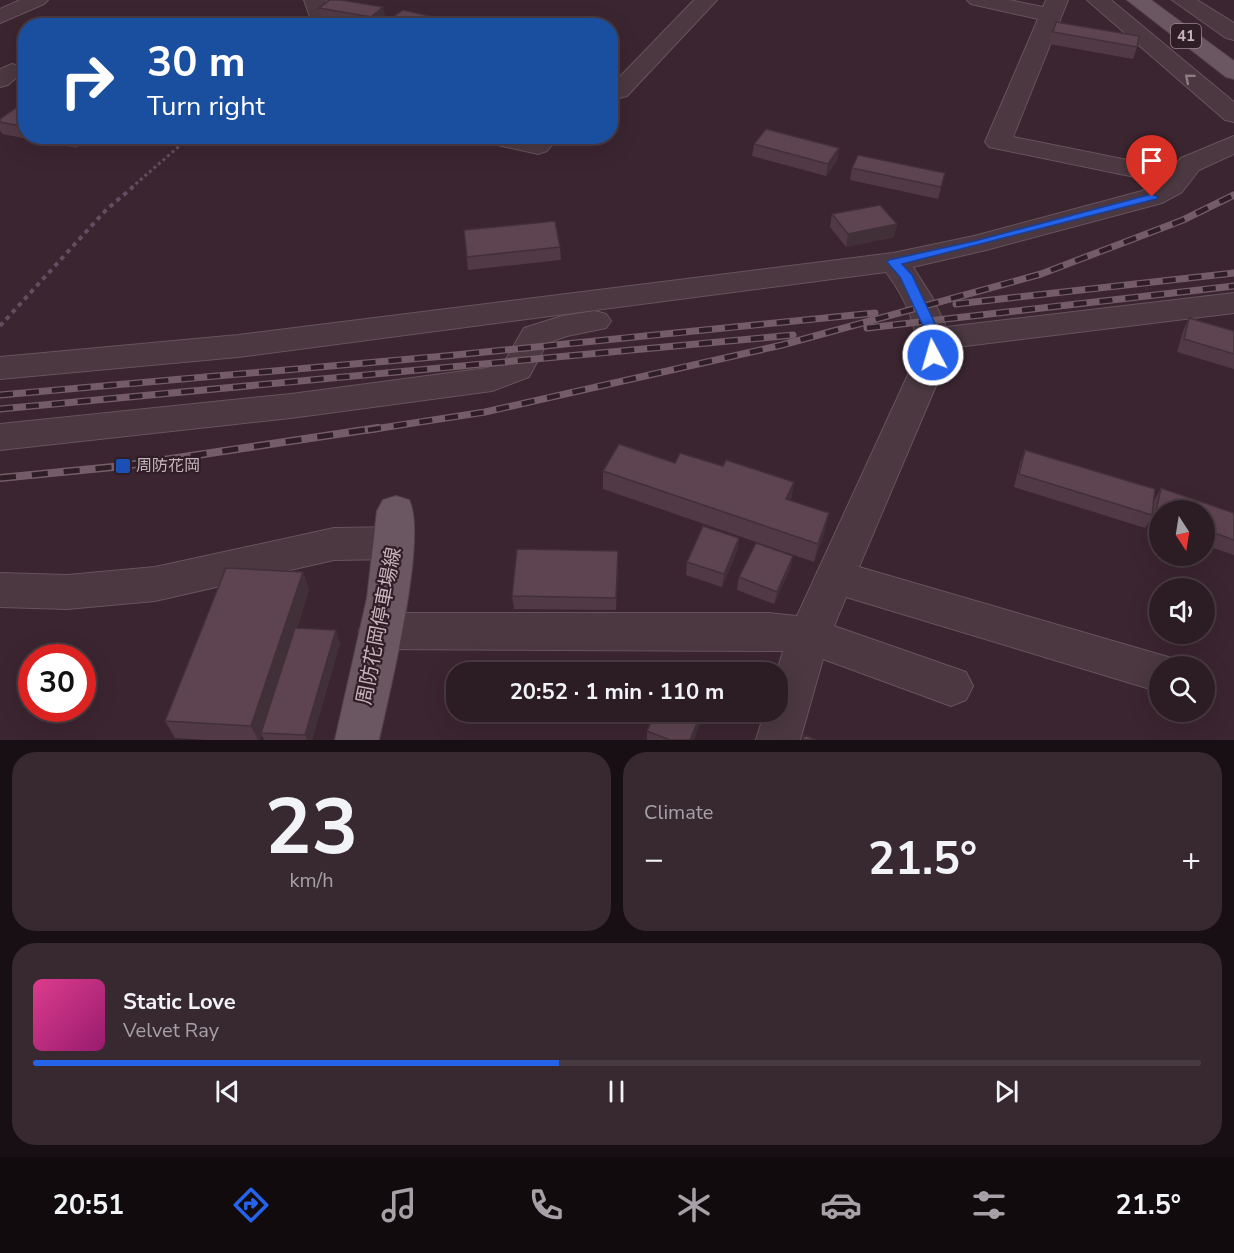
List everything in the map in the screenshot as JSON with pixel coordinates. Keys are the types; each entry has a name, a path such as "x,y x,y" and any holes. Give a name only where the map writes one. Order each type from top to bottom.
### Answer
{"main road":[{"name":"41","path":"1138,0 1234,72"},
{"name":"周防花岡停車場線","path":"357,740 380,631 395,527"}],"street":[{"path":"0,17 37,0"},
{"path":"315,0 321,18"},
{"path":"619,91 706,0"},
{"path":"978,0 1054,7 998,142 1178,178"},
{"path":"1098,0 1234,116"},
{"path":"1183,0 1234,33"},
{"path":"528,144 538,146"},
{"path":"0,368 238,346 893,262 976,244 1152,197 1172,186 1190,164 1234,144"},
{"path":"778,740 809,636 933,355 934,337 906,275 893,262"},
{"path":"0,437 291,406 492,379 517,369 535,336 562,326 669,311 730,299 747,282"},
{"path":"934,337 955,338 1234,303"},
{"path":"0,590 67,592 155,584 334,544 395,527"},
{"path":"835,577 1149,670"},
{"path":"380,631 697,633 768,631 809,636 951,686"}],"path":[{"path":"0,326 106,210 182,144"}],"building":[{"path":"330,0 383,7 371,17 319,8"},
{"path":"403,10 439,18 392,18"},
{"path":"1056,22 1139,36 1137,47 1053,32"},
{"path":"18,106 18,125 0,122 0,119"},
{"path":"766,129 839,148 828,164 754,144"},
{"path":"858,155 945,173 941,187 852,168"},
{"path":"880,205 897,224 848,234 832,214"},
{"path":"555,221 560,247 467,257 464,230"},
{"path":"1189,318 1234,331 1234,354 1184,339"},
{"path":"619,444 675,463 680,453 723,466 726,460 794,482 786,499 829,513 818,544 603,471"},
{"path":"1025,450 1155,489 1154,500 1149,500 1149,514 1019,474"},
{"path":"1161,488 1196,500 1158,500"},
{"path":"1215,506 1234,513 1234,540 1215,533"},
{"path":"703,526 739,538 724,574 687,562"},
{"path":"756,543 793,556 777,592 739,577"},
{"path":"517,549 618,551 616,598 512,596"},
{"path":"226,568 303,572 251,726 165,721"},
{"path":"295,628 336,630 305,735 261,733"},
{"path":"651,722 697,722 690,740 670,740 647,731"},
{"path":"804,735 817,740 803,740"}],"railway":[{"path":"368,430 485,412 782,345 1041,274 1183,220 1234,195"},
{"path":"956,304 1234,273"},
{"path":"867,328 1234,286"},
{"path":"0,395 445,356 875,313"},
{"path":"0,409 793,335"},
{"path":"0,478 123,466 378,428"}],"place":[{"name":"周防花岡","path":"123,466"}],"route":[{"path":"933,355 934,337 906,275 893,262 976,244 1152,197"}]}
